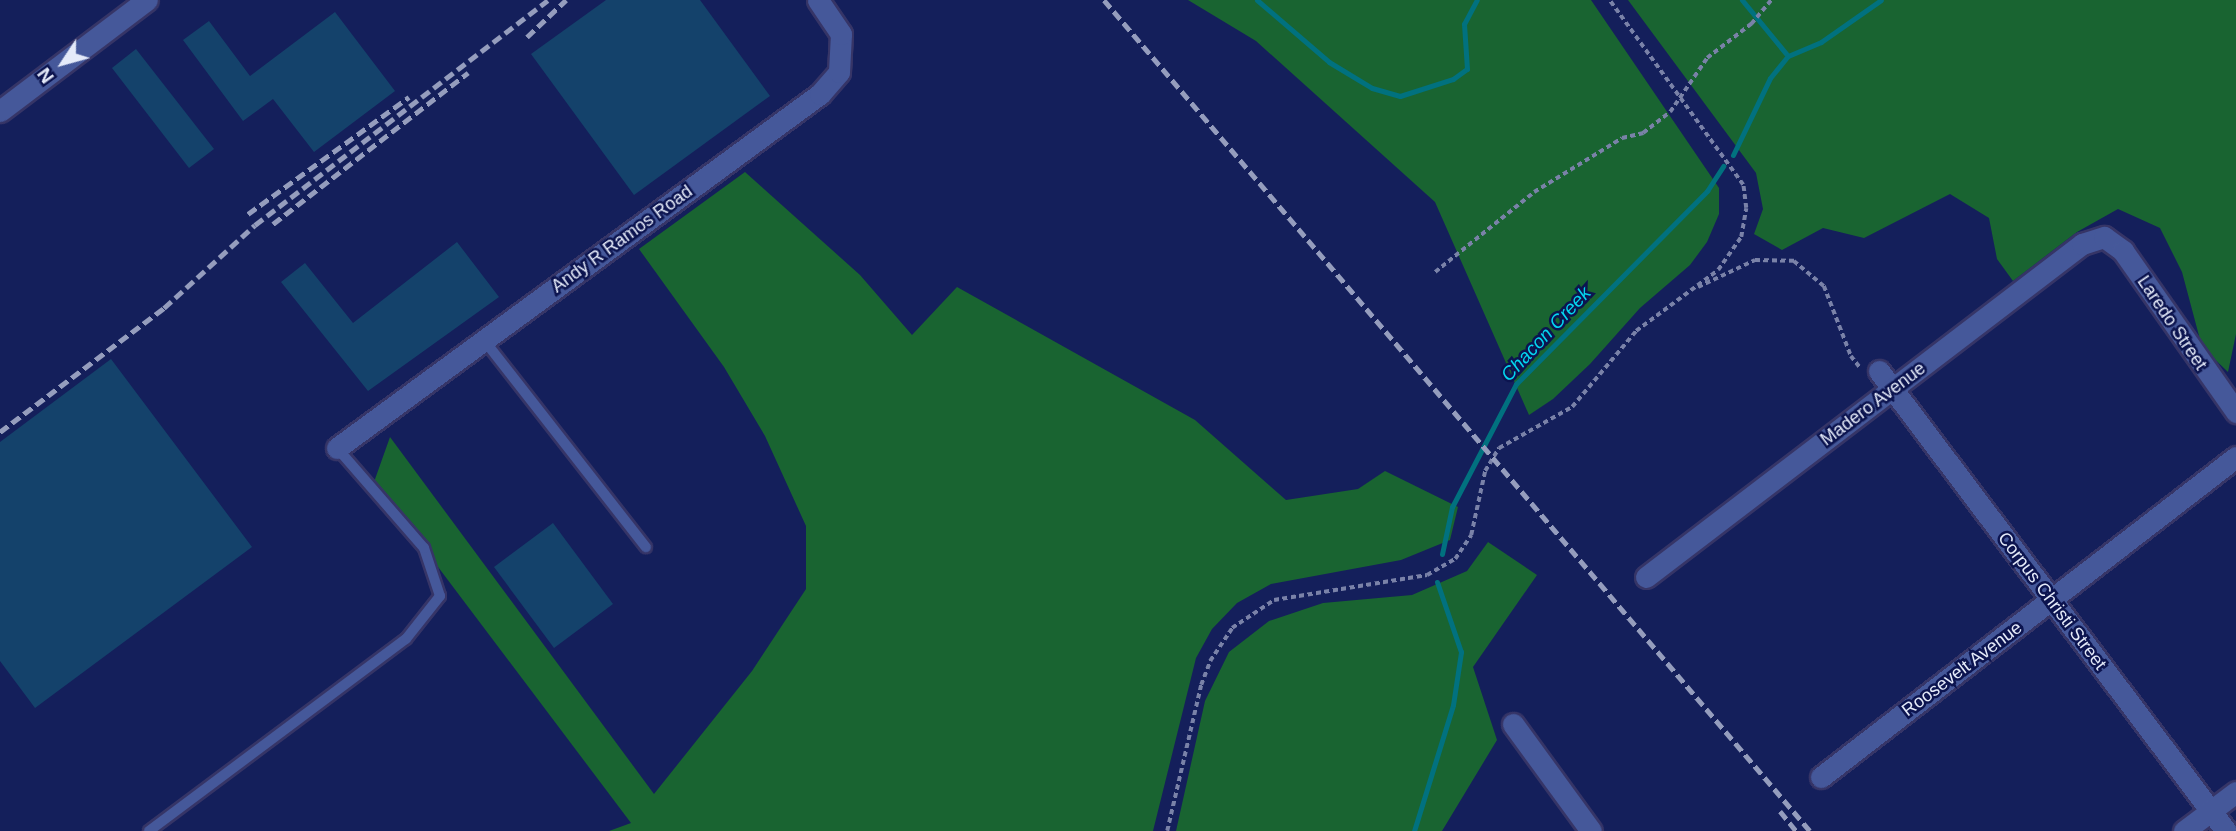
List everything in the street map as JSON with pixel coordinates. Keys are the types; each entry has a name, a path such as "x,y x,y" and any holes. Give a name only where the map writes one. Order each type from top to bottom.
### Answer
{"street":[{"path":"0,111 147,0"},
{"name":"Andy R Ramos Road","path":"337,447 820,94 839,72 841,34 818,0"},
{"name":"Madero Avenue","path":"1646,577 2082,244 2104,237"},
{"name":"Laredo Street","path":"2104,237 2123,251 2236,412"},
{"name":"Corpus Christi Street","path":"1874,373 1892,389 2226,831"},
{"name":"Roosevelt Avenue","path":"1821,777 2236,457"},
{"path":"1513,724 1591,831"},
{"path":"2184,831 2236,792"}],"lane":[{"path":"484,340 646,547"},
{"path":"149,831 406,639 440,596 424,548 337,447"}],"path":[{"path":"1167,831 1201,685 1210,661 1232,628 1274,600 1427,575 1455,559 1471,535 1485,471 1499,448 1561,417 1636,331 1696,288 1734,251 1741,237 1746,198 1743,185 1609,0"},
{"path":"1435,272 1534,192 1622,138 1643,133 1670,112 1707,58 1751,24 1771,0"},
{"path":"1696,288 1755,260 1794,261 1824,286 1851,356 1874,373"}],"green space":[{"path":"1188,0 1591,0 1719,188 1719,214 1707,242 1690,265 1640,308 1590,364 1553,399 1529,415 1435,202 1256,41"},
{"path":"1628,0 2236,0 2236,334 2228,372 2202,347 2182,272 2160,228 2118,209 2077,232 2013,281 1997,259 1989,218 1950,194 1864,238 1823,228 1782,250 1754,234 1763,209 1756,173"},
{"path":"745,172 860,275 912,335 957,287 1195,420 1286,500 1358,489 1385,471 1458,507 1450,540 1401,560 1271,584 1237,603 1212,629 1196,658 1153,831 609,831 631,823 374,482 390,437 654,794 752,671 806,589 806,526 765,436 724,367 639,249"},
{"path":"1488,542 1537,575 1473,667 1497,740 1442,831 1176,831 1205,701 1229,652 1269,621 1323,603 1412,595 1467,571"}],"building":[{"path":"606,0 700,0 770,96 634,195 531,54"},
{"path":"335,12 395,91 314,152 273,99 243,121 183,40 209,21 250,76"},
{"path":"136,49 214,149 189,168 112,68"},
{"path":"457,242 499,297 368,391 281,282 305,263 353,323"},
{"path":"111,359 252,547 35,708 0,661 0,442"},
{"path":"553,523 613,604 554,648 494,567"}],"waterway":[{"path":"1257,0 1329,62 1372,88 1400,96 1453,79 1467,69 1464,24 1477,0"},
{"path":"1742,0 1788,56"},
{"name":"Chacon Creek","path":"1733,155 1770,78 1788,56 1821,42 1881,0"},
{"name":"Chacon Creek","path":"1442,554 1452,507 1516,384 1707,191 1723,166"},
{"name":"Chacon Creek","path":"1414,831 1453,705 1461,652 1437,582"}],"railway":[{"path":"0,432 164,308 255,225 548,0"},
{"path":"527,37 566,0"},
{"path":"1104,0 1810,831"},
{"path":"273,224 468,73"},
{"path":"248,214 409,97"},
{"path":"1780,811 1796,831"}]}
